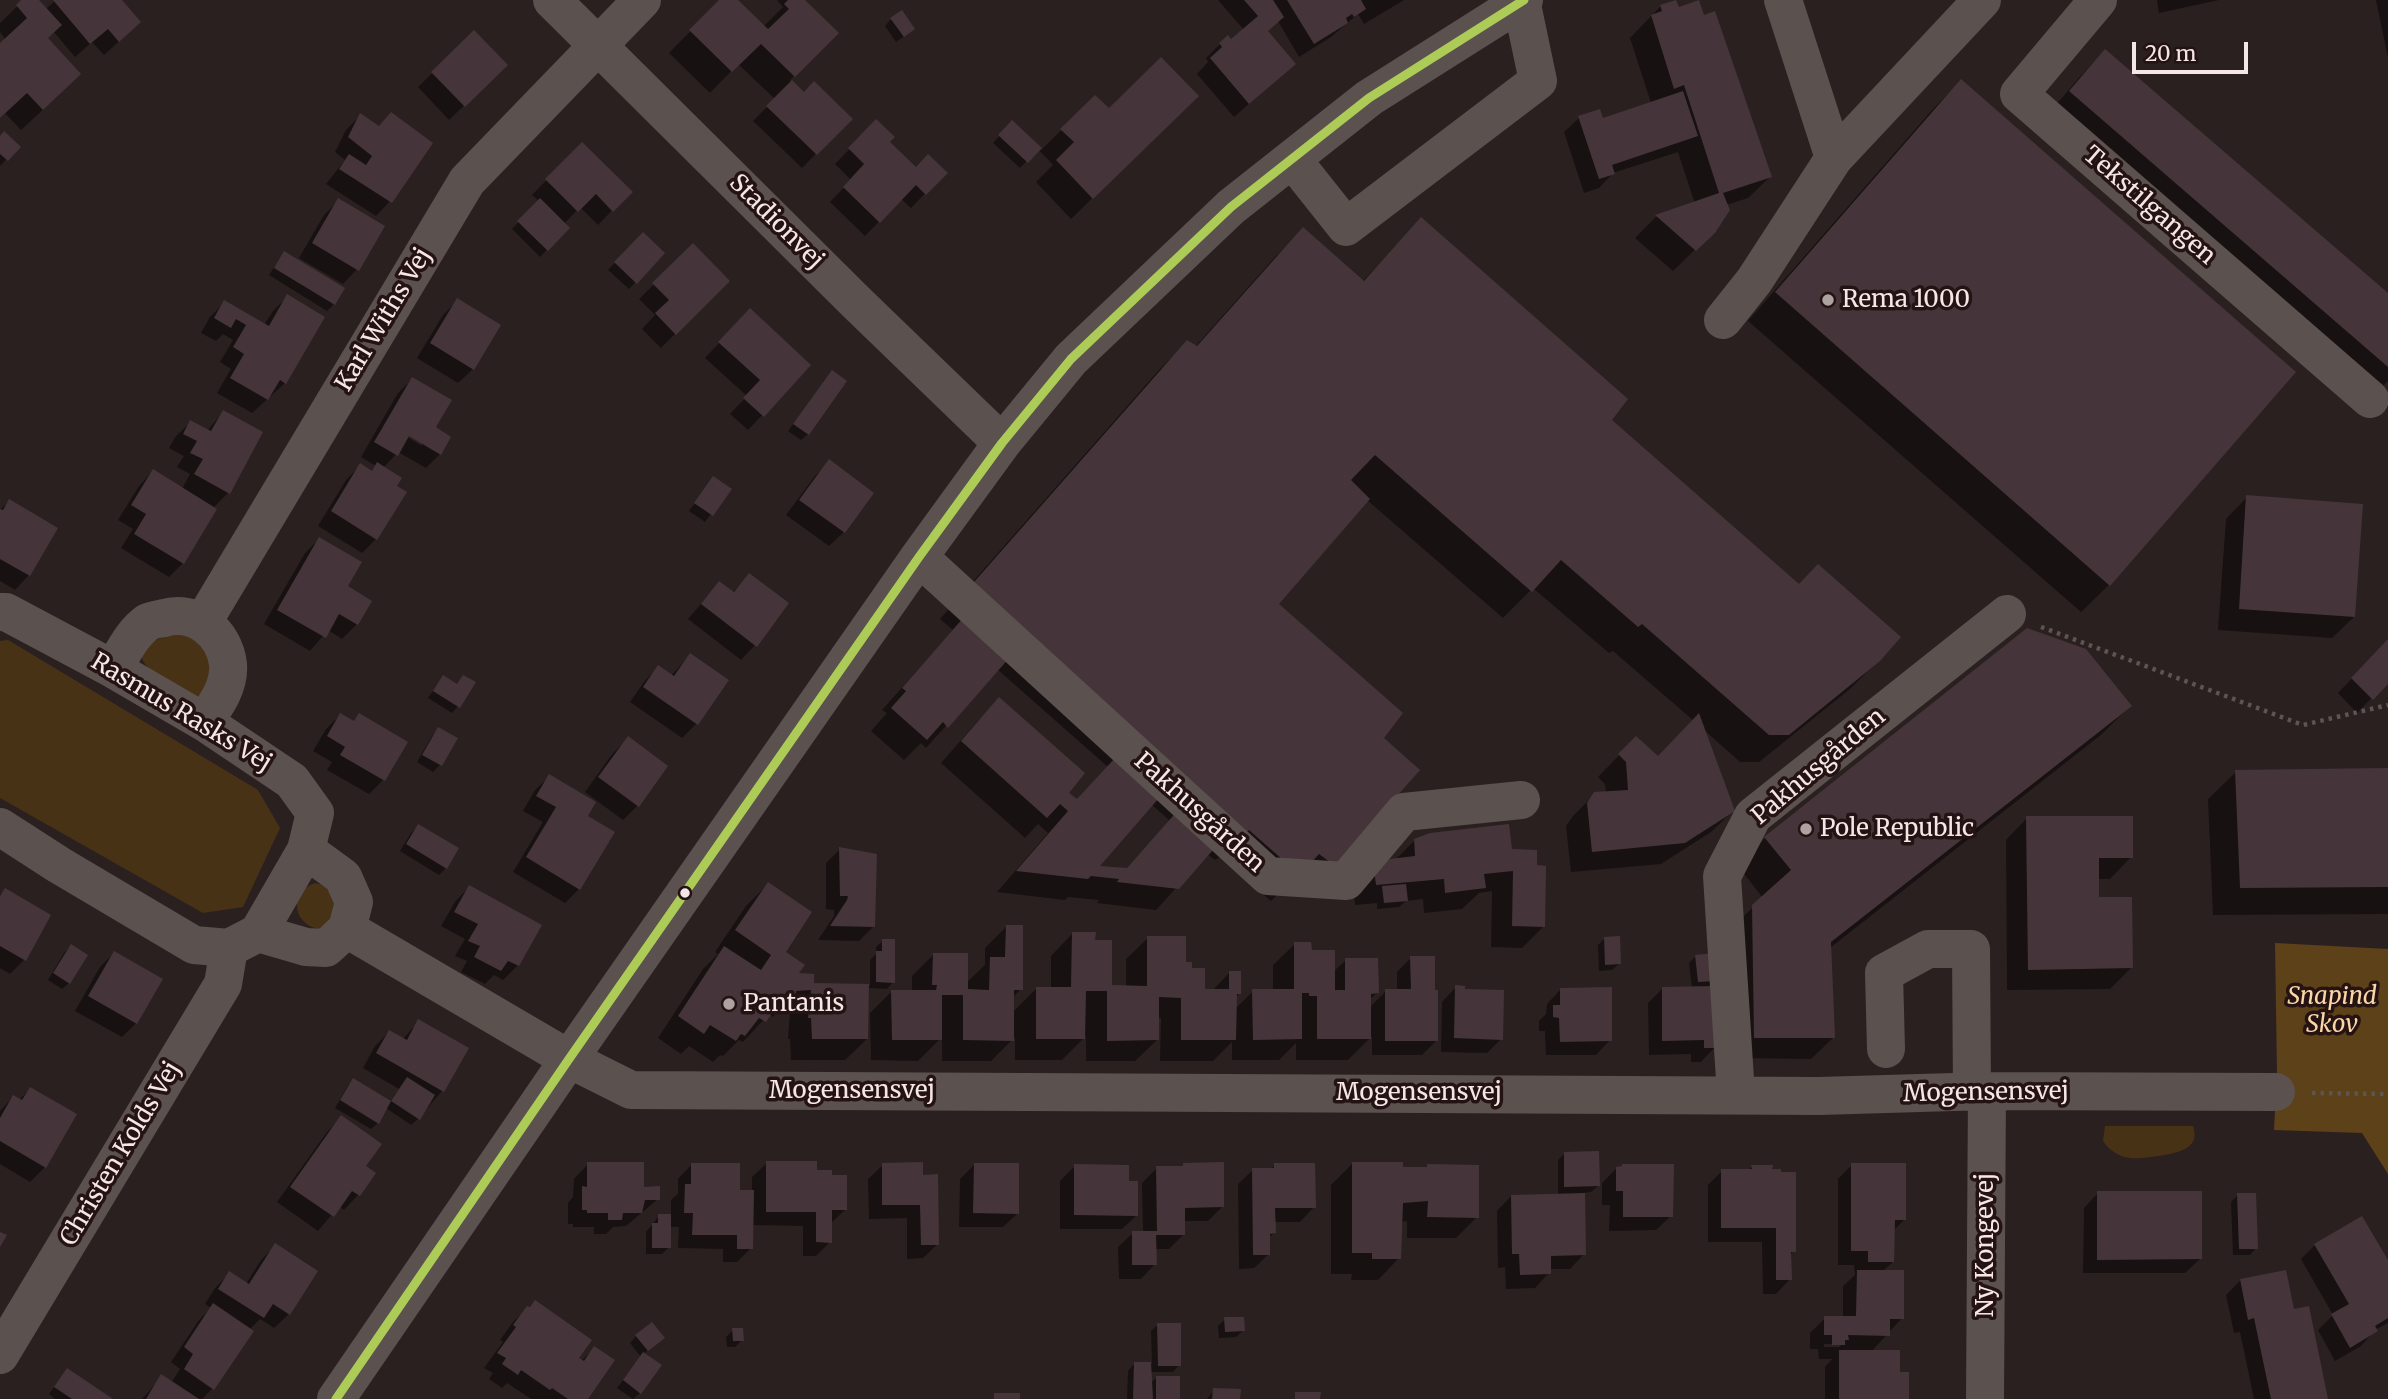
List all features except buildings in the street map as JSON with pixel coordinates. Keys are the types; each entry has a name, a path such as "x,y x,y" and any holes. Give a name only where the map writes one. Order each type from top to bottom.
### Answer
{"street":[{"name":"Stadionvej","path":"552,0 1002,443"},
{"name":"Karl Withs Vej","path":"204,622 467,181 642,0"},
{"path":"336,1399 569,1059 919,558 1002,443 1071,359 1231,207 1369,98 1522,0 1538,81 1346,227 1292,159"},
{"path":"1783,0 1834,158"},
{"path":"1723,320 1754,281 1834,158 1982,0"},
{"name":"Tekstilgangen","path":"2098,0 2020,94 2370,399"},
{"name":"Pakhusgården","path":"919,558 1268,876 1346,881 1404,812 1521,800"},
{"name":"Rasmus Rasks Vej","path":"0,612 6,612 204,722 292,781 315,813 306,850 243,940"},
{"name":"Pakhusgården","path":"1736,1095 1722,876 1753,816 2007,614"},
{"path":"113,670 132,637 149,621 174,615 204,622 221,640 228,665 223,693 204,722"},
{"path":"0,827 194,945 243,940 326,948 347,929 354,902 343,877 306,850"},
{"path":"347,929 569,1059"},
{"name":"Christen Kolds Vej","path":"0,1355 223,984 243,940"},
{"name":"Ny Kongevej","path":"1886,1049 1884,973 1928,949 1971,949 1980,1092 1985,1399"},
{"name":"Mogensensvej","path":"569,1059 631,1090 1819,1096 1980,1092 2276,1092"}],"path":[{"path":"2007,614 2303,725 2388,705"},
{"path":"2276,1092 2388,1094"}],"shaded area":[{"path":"183,630 199,644 208,657 208,681 204,693 196,697 157,676 141,656 148,643"},
{"path":"8,640 258,790 280,828 243,907 203,913 0,798 0,641"},
{"path":"315,883 329,886 341,912 318,929 303,921 297,907 301,893"},
{"path":"2105,1126 2193,1126 2195,1134 2190,1145 2179,1152 2130,1158 2118,1155 2105,1144"}],"green space":[{"name":"Snapind Skov","path":"2275,943 2388,949 2388,1174 2362,1133 2274,1130 2277,1073"}],"transit line":[{"path":"336,1399 919,557 1002,443 1071,359 1231,207 1369,98 1524,0"}],"place":[{"name":"Rema 1000","path":"1828,300"},
{"name":"Pole Republic","path":"1806,829"},
{"name":"Pantanis","path":"729,1004"}]}
